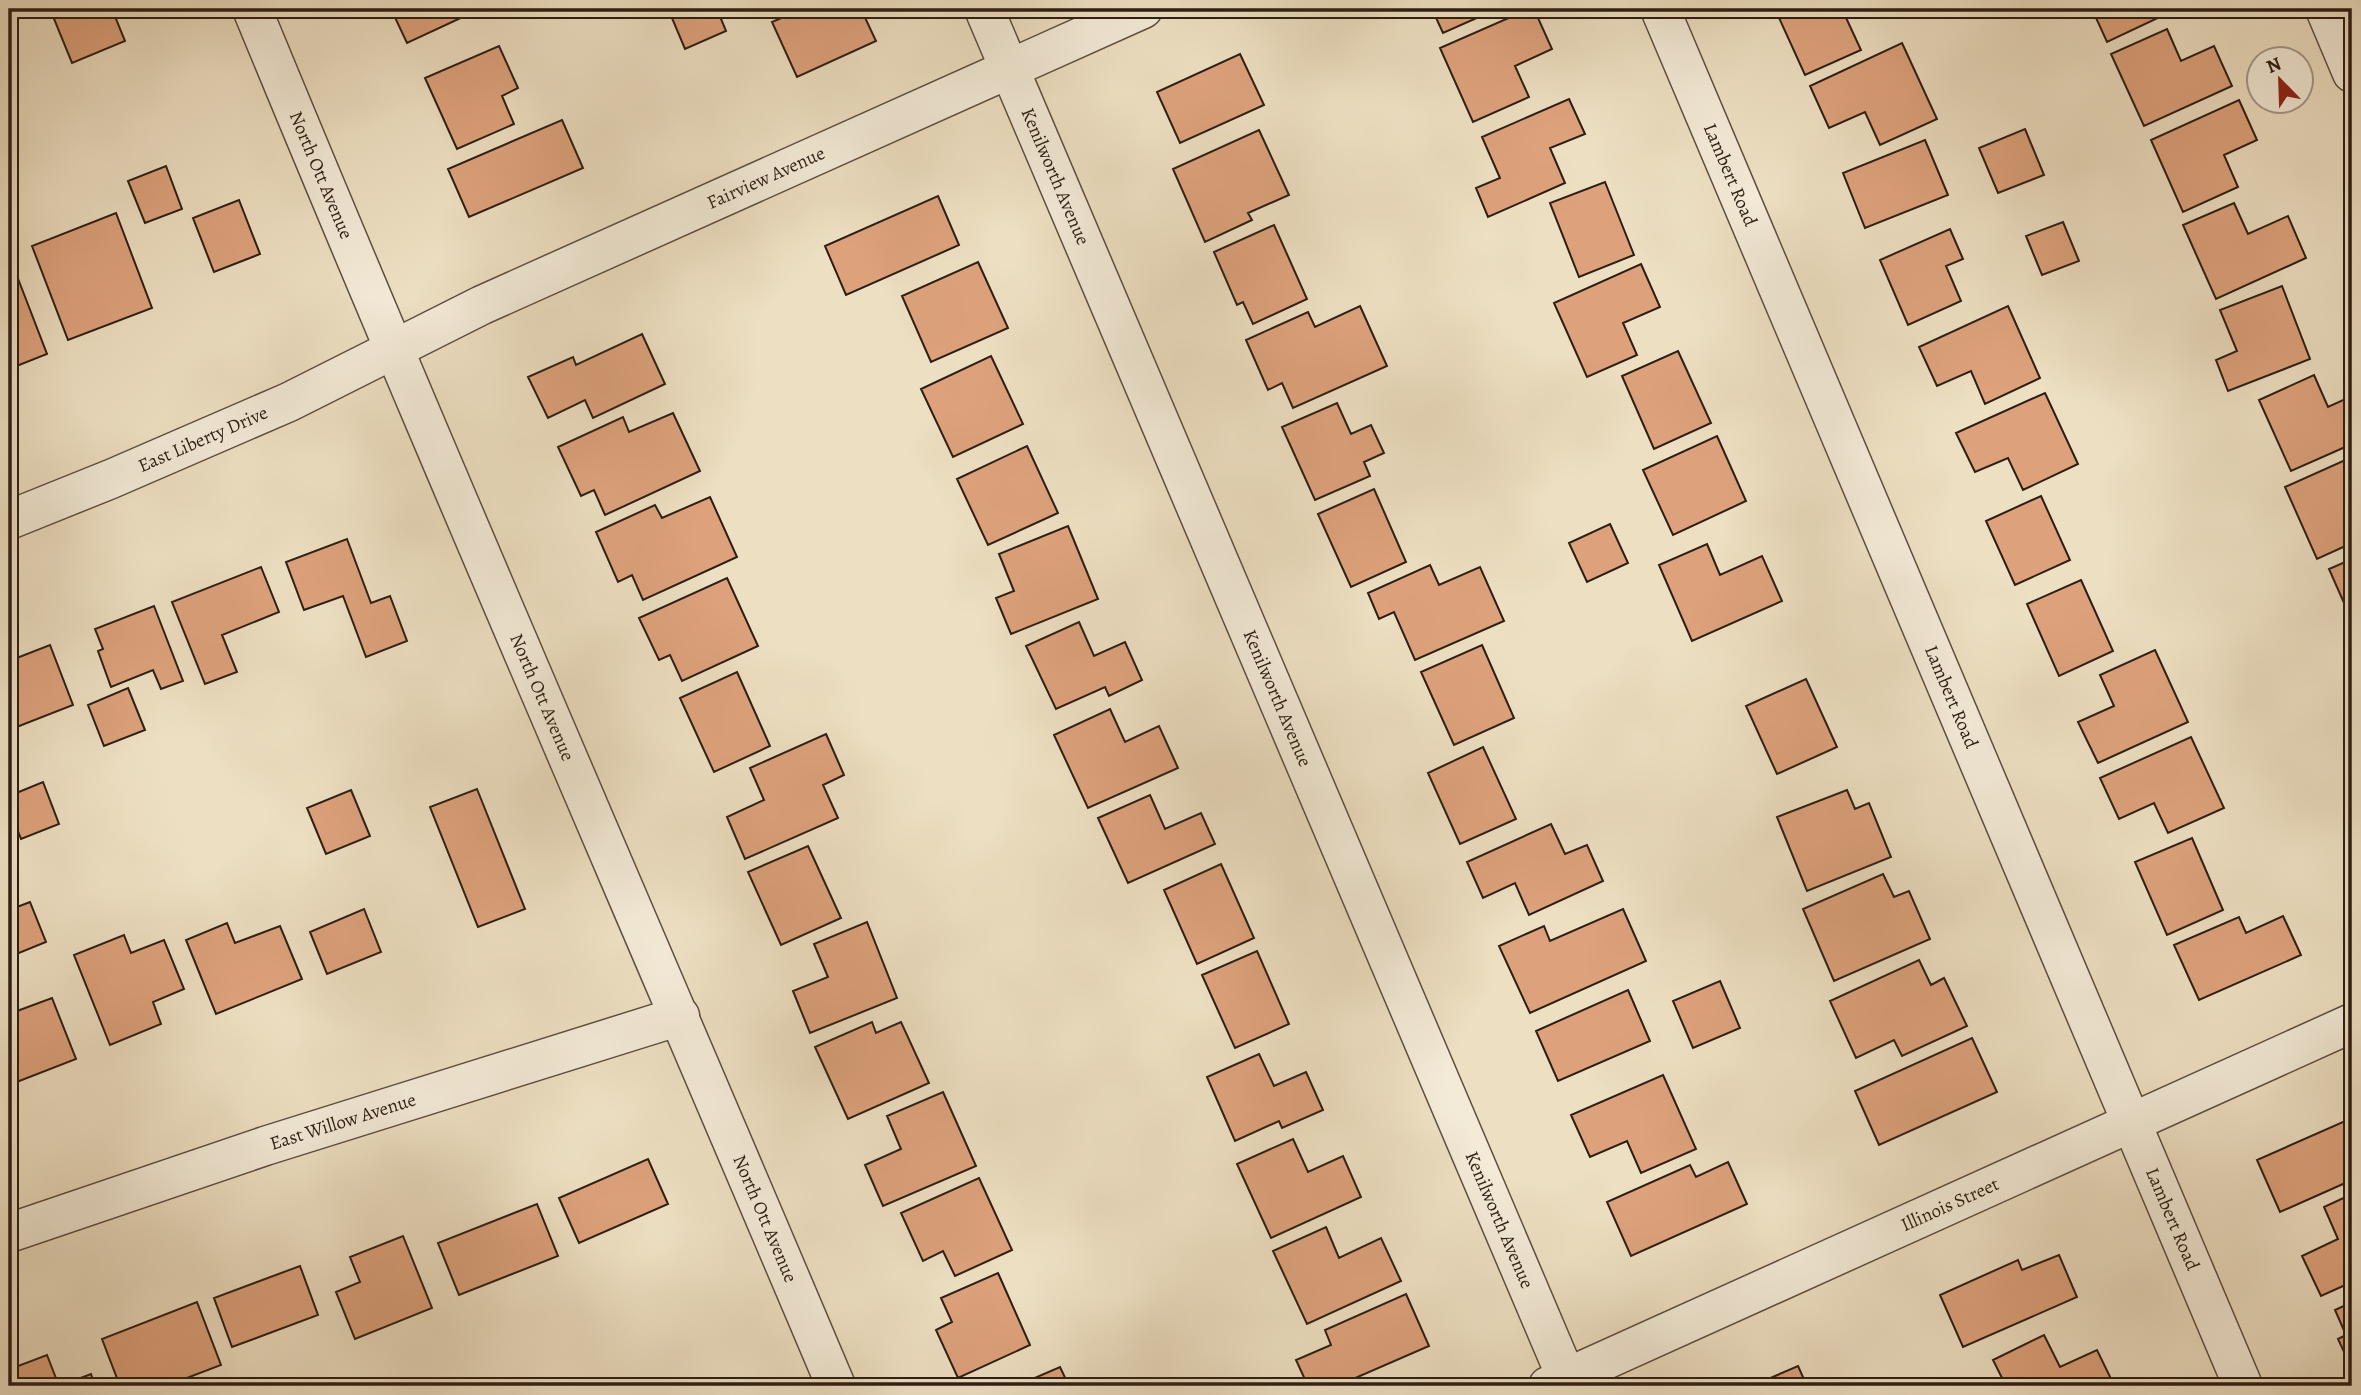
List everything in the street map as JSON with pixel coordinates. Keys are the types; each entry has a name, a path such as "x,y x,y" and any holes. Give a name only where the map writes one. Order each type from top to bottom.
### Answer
{"street":[{"name":"North Ott Avenue","path":"252,9 393,350 836,1386"},
{"name":"Kenilworth Avenue","path":"985,9 1561,1383"},
{"name":"Fairview Avenue","path":"393,350 482,305 1143,9"},
{"name":"Lambert Road","path":"1660,9 2243,1386"},
{"path":"2325,9 2352,73"},
{"name":"East Liberty Drive","path":"9,520 289,402 393,350"},
{"name":"East Willow Avenue","path":"9,1233 265,1146 680,1016"},
{"name":"Illinois Street","path":"1561,1383 2352,1023"}],"building":[{"path":"50,9 112,9 125,41 72,63"},
{"path":"391,9 480,9 407,43"},
{"path":"717,9 726,31 685,49 669,11"},
{"path":"802,9 861,9 876,41 797,77 772,22"},
{"path":"1432,9 1497,9 1443,33"},
{"path":"1534,9 1552,49 1515,66 1529,97 1473,122 1440,48"},
{"path":"1775,9 1842,9 1861,50 1805,75"},
{"path":"2092,9 2159,9 2162,16 2107,42"},
{"path":"2167,29 2181,61 2214,46 2232,86 2144,126 2111,54"},
{"path":"1902,43 1937,119 1880,145 1865,112 1829,128 1810,86"},
{"path":"499,46 518,88 502,96 514,124 457,149 425,78"},
{"path":"1240,54 1264,105 1180,143 1157,92"},
{"path":"1569,99 1585,134 1550,148 1565,183 1488,217 1476,188 1500,178 1482,137"},
{"path":"2239,100 2257,140 2224,155 2238,187 2183,212 2151,140"},
{"path":"562,120 583,168 469,217 448,169"},
{"path":"2025,129 2044,175 1998,193 1979,148"},
{"path":"1259,130 1289,195 1248,213 1252,220 1205,242 1173,169"},
{"path":"1925,140 1948,195 1865,228 1843,173"},
{"path":"166,166 182,209 145,223 128,181"},
{"path":"1605,182 1634,255 1579,277 1550,203"},
{"path":"938,196 959,245 846,295 825,246"},
{"path":"239,200 260,254 214,272 193,218"},
{"path":"2234,203 2248,234 2288,216 2306,258 2216,299 2183,225"},
{"path":"116,213 152,308 68,340 32,246"},
{"path":"2063,222 2079,261 2042,275 2026,236"},
{"path":"1274,225 1307,299 1253,324 1243,302 1237,305 1214,252"},
{"path":"1950,229 1963,259 1946,266 1961,301 1908,325 1880,260"},
{"path":"978,262 1008,328 931,362 902,296"},
{"path":"12,263 47,354 9,369 9,264"},
{"path":"1641,264 1660,307 1623,323 1637,355 1587,377 1554,303"},
{"path":"2282,286 2310,359 2228,391 2216,360 2237,351 2220,310"},
{"path":"1360,306 1387,366 1293,408 1282,383 1268,390 1246,340 1308,312 1315,327"},
{"path":"2008,306 2040,378 1985,404 1971,371 1937,386 1919,347"},
{"path":"642,334 665,384 593,418 585,400 548,418 528,377 573,357 576,365"},
{"path":"1678,351 1711,423 1654,449 1622,376"},
{"path":"991,356 1023,424 953,457 921,389"},
{"path":"2314,375 2328,407 2352,396 2352,444 2291,471 2259,400"},
{"path":"2045,393 2078,464 2023,490 2008,458 1975,472 1956,433"},
{"path":"1337,403 1351,434 1371,425 1384,453 1364,462 1370,476 1315,500 1282,427"},
{"path":"673,413 700,471 605,515 594,490 581,496 558,447 623,417 629,432"},
{"path":"1717,436 1746,501 1673,535 1643,470"},
{"path":"1027,446 1058,513 988,545 957,479"},
{"path":"2352,457 2352,543 2317,559 2285,487"},
{"path":"1374,489 1406,562 1351,587 1318,514"},
{"path":"2041,496 2070,560 2015,585 1986,521"},
{"path":"710,497 737,557 643,600 632,575 618,582 596,532 655,505 662,518"},
{"path":"1610,524 1628,563 1587,582 1569,543"},
{"path":"1068,526 1098,599 1011,634 996,598 1014,591 999,554"},
{"path":"347,539 371,603 390,596 407,641 366,657 343,596 304,610 286,562"},
{"path":"1707,544 1720,575 1762,556 1782,601 1692,641 1659,565"},
{"path":"2352,559 2352,621 2329,569"},
{"path":"1430,565 1439,585 1480,567 1504,621 1415,660 1394,612 1379,619 1368,593"},
{"path":"261,567 279,612 222,635 237,672 205,684 172,602"},
{"path":"727,578 758,646 682,681 670,655 659,660 639,618"},
{"path":"2081,580 2113,651 2059,676 2027,604"},
{"path":"154,606 183,681 161,689 153,670 111,687 98,651 103,649 95,629"},
{"path":"1079,622 1094,656 1125,642 1142,680 1109,696 1105,687 1056,709 1026,646"},
{"path":"50,645 73,705 9,730 9,661"},
{"path":"1482,645 1514,718 1454,745 1421,672"},
{"path":"2155,650 2188,722 2098,763 2078,722 2114,706 2100,675"},
{"path":"737,672 770,746 714,772 680,698"},
{"path":"1806,679 1837,747 1777,774 1746,706"},
{"path":"128,688 145,730 104,746 88,705"},
{"path":"1110,709 1125,742 1159,726 1178,768 1088,808 1054,735"},
{"path":"826,734 844,775 823,785 838,818 745,859 727,817 764,800 750,768"},
{"path":"2191,737 2224,808 2168,833 2154,803 2119,819 2100,778"},
{"path":"1483,747 1516,819 1460,844 1428,773"},
{"path":"43,782 59,824 21,839 9,808 9,796"},
{"path":"477,789 525,909 478,927 430,807"},
{"path":"351,790 370,836 326,854 307,808"},
{"path":"1847,790 1855,809 1869,803 1891,857 1807,891 1777,817"},
{"path":"1150,795 1165,829 1201,813 1215,844 1128,883 1098,818"},
{"path":"1551,824 1565,854 1587,845 1603,881 1529,915 1515,883 1483,898 1467,862"},
{"path":"2192,838 2223,910 2167,935 2135,862"},
{"path":"808,846 841,918 781,945 748,872"},
{"path":"1221,864 1254,938 1197,964 1164,890"},
{"path":"1883,874 1894,897 1909,891 1930,939 1834,981 1803,909"},
{"path":"30,902 46,942 14,955 9,941 9,910"},
{"path":"364,909 381,952 327,974 310,932"},
{"path":"1623,909 1646,961 1530,1013 1499,946 1544,926 1550,941"},
{"path":"2283,916 2301,955 2199,1000 2174,945 2239,917 2246,933"},
{"path":"867,922 897,998 810,1033 793,991 828,977 814,944"},
{"path":"227,923 235,943 280,926 302,979 216,1014 186,940"},
{"path":"124,935 131,953 164,940 184,989 153,1002 161,1024 110,1045 74,955"},
{"path":"1257,951 1289,1024 1235,1048 1202,975"},
{"path":"1919,960 1931,985 1944,978 1967,1026 1902,1056 1894,1040 1856,1058 1830,1001"},
{"path":"1720,981 1740,1028 1693,1048 1673,1001"},
{"path":"1628,990 1650,1041 1558,1081 1536,1031"},
{"path":"52,998 76,1059 9,1085 9,1014"},
{"path":"872,1022 876,1033 901,1022 929,1083 848,1119 815,1047"},
{"path":"1972,1038 1997,1092 1879,1145 1855,1091"},
{"path":"1259,1054 1274,1086 1306,1072 1323,1110 1282,1128 1279,1121 1235,1141 1207,1077"},
{"path":"1663,1075 1696,1149 1641,1173 1627,1141 1590,1157 1571,1115"},
{"path":"943,1092 976,1166 883,1206 865,1165 901,1149 887,1116"},
{"path":"2352,1118 2352,1180 2280,1212 2257,1160"},
{"path":"1293,1139 1308,1172 1343,1156 1361,1197 1271,1238 1237,1164"},
{"path":"648,1159 668,1204 579,1243 559,1198"},
{"path":"1728,1162 1747,1204 1631,1256 1607,1202 1690,1165 1696,1177"},
{"path":"979,1178 1012,1250 955,1276 943,1251 923,1261 901,1213"},
{"path":"2352,1194 2352,1282 2321,1296 2302,1256 2338,1239 2324,1207"},
{"path":"537,1204 558,1256 459,1295 438,1243"},
{"path":"1326,1227 1339,1258 1381,1238 1401,1281 1307,1324 1273,1251"},
{"path":"403,1236 432,1308 355,1339 336,1292 360,1282 350,1257"},
{"path":"2059,1255 2077,1297 1963,1347 1940,1295 2018,1260 2022,1270"},
{"path":"300,1266 318,1315 232,1347 214,1298"},
{"path":"998,1273 1030,1345 958,1378 936,1330 952,1322 941,1298"},
{"path":"1406,1294 1429,1346 1337,1386 1308,1386 1296,1360 1331,1345 1325,1330"},
{"path":"197,1302 221,1365 166,1386 120,1386 102,1339"},
{"path":"2352,1302 2352,1369 2338,1339 2346,1335 2335,1310"},
{"path":"2044,1335 2060,1367 2097,1350 2114,1385 2006,1386 1993,1360"},
{"path":"47,1355 59,1386 15,1386 10,1369"},
{"path":"1798,1366 1807,1386 1752,1386"},
{"path":"1060,1367 1069,1386 1016,1386"},
{"path":"91,1374 95,1386 59,1386"}]}
